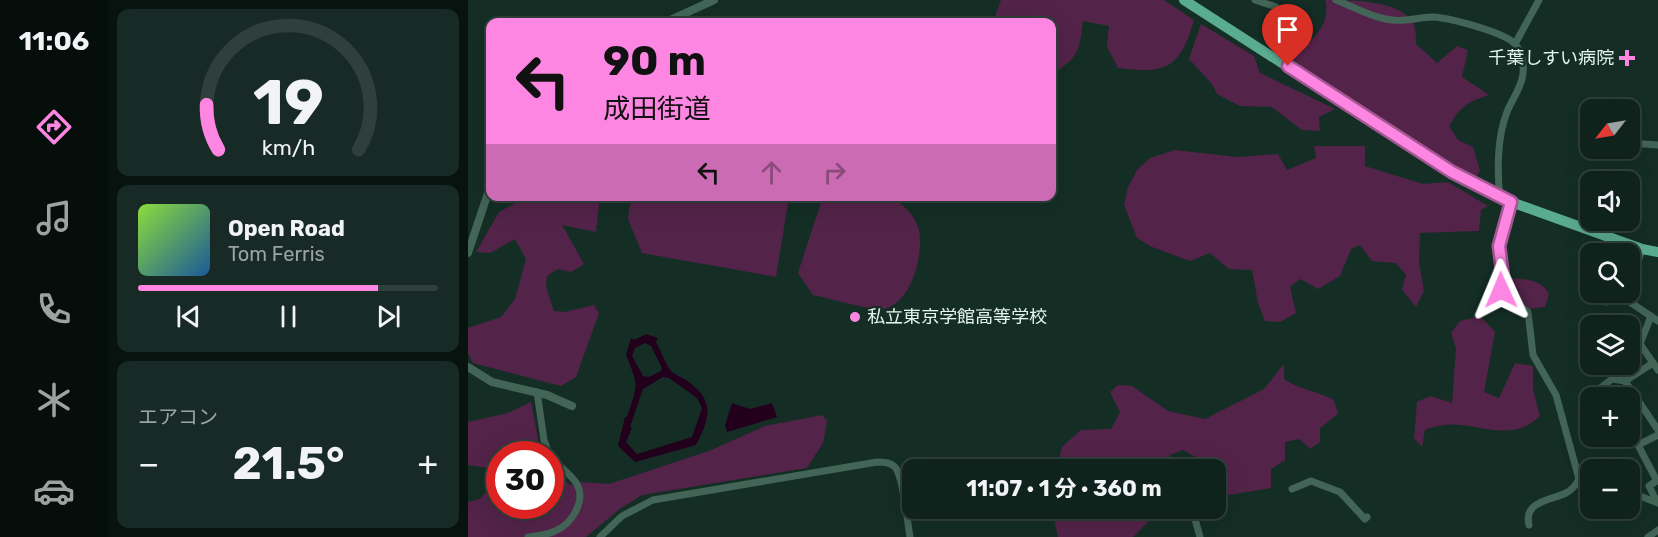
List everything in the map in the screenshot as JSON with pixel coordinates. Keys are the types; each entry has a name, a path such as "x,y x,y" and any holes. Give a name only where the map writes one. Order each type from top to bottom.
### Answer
{"highway":[{"path":"1190,1 1452,172 1506,200 1642,249 1658,252"}],"street":[{"path":"675,18 714,0"},
{"path":"1255,0 1276,7 1289,19"},
{"path":"1336,0 1391,20 1407,21 1433,17 1472,26 1505,37 1515,44 1521,53 1524,69 1519,90 1507,111 1502,128 1498,177 1506,200 1499,246 1503,277 1501,290 1528,312 1533,355 1556,395 1580,479 1569,492 1541,500 1531,511 1528,519 1529,525"},
{"path":"1515,44 1539,0"},
{"path":"1640,144 1658,145"},
{"path":"468,253 486,199"},
{"path":"1640,256 1642,249"},
{"path":"1636,303 1658,321"},
{"path":"1650,316 1640,344 1658,370"},
{"path":"1602,387 1612,379 1625,381 1653,363"},
{"path":"468,367 492,382 537,392 573,406"},
{"path":"1625,381 1658,430"},
{"path":"537,392 544,441"},
{"path":"1658,435 1638,445 1658,481 1649,486 1658,502"},
{"path":"600,537 622,516 653,500 877,462 887,463 894,467 899,476 910,537"},
{"path":"528,537 556,531 565,525 578,507 580,494 576,484 564,471"},
{"path":"1292,489 1311,482 1340,492 1365,519 1366,517"},
{"path":"1640,496 1658,502"},
{"path":"1195,519 1200,537"},
{"path":"1648,537 1658,530"}],"shaded area":[{"path":"1001,0 1164,0 1194,20 1183,49 1176,58 1169,65 1148,70 1118,68 1107,47 1109,26 1083,21 1076,53 1068,63 1056,71 1056,18 994,18"},
{"path":"1325,0 1376,3 1399,11 1414,25 1416,44 1437,63 1457,46 1468,50 1462,77 1489,95 1465,106 1449,126 1458,140 1473,147 1480,171 1475,179 1329,89 1292,58 1312,40 1322,26 1327,9"},
{"path":"1201,24 1254,56 1260,73 1335,109 1319,117 1320,131 1302,130 1272,107 1240,106 1217,94 1212,84 1189,59"},
{"path":"1314,146 1365,146 1365,166 1423,184 1448,182 1488,206 1481,210 1479,231 1420,233 1419,263 1424,291 1416,307 1402,290 1406,275 1396,263 1372,261 1360,245 1351,249 1340,276 1318,289 1300,279 1290,287 1296,313 1280,322 1265,321 1258,303 1252,270 1229,269 1210,253 1190,261 1152,247 1137,238 1124,205 1128,187 1137,170 1150,158 1175,150 1236,157 1278,154 1287,170 1316,158"},
{"path":"519,201 600,201 596,232 562,225 584,264 571,272 558,269 547,276 546,287 554,311 565,312 594,305 599,313 576,377 561,386 473,363 468,353 468,328 501,317 515,299 526,259 515,239 490,253 476,252 499,212"},
{"path":"630,201 788,201 776,277 642,253 628,219"},
{"path":"821,201 897,201 911,214 919,230 919,252 913,278 908,289 891,306 875,309 813,295 798,273"},
{"path":"1506,278 1530,280 1541,285 1549,294 1545,307 1529,309 1506,289"},
{"path":"1480,316 1495,332 1484,392 1499,398 1515,363 1533,366 1533,390 1540,416 1526,426 1511,430 1451,424 1438,426 1425,430 1422,447 1414,438 1417,402 1430,396 1452,403 1456,348 1451,333 1460,321"},
{"path":"646,334 658,338 656,342 671,371 695,387 706,402 708,410 705,426 696,445 635,462 618,446 636,385 626,355 631,338 634,340","holes":["645,343 651,346 662,368 661,371 649,377 643,376 632,356 635,348","663,377 669,378 697,398 702,408 692,437 637,454 626,442 632,428 630,427 643,389"]},
{"path":"1284,364 1284,379 1296,386 1334,400 1338,414 1320,428 1320,442 1310,449 1300,439 1285,442 1285,460 1271,469 1271,488 1228,495 1226,493 1226,459 1198,459 1183,450 1170,455 1169,459 1059,459 1062,447 1081,430 1111,429 1120,412 1110,392 1118,385 1132,386 1168,411 1205,419 1264,389"},
{"path":"531,402 538,441 486,441 486,468 468,465 468,422 508,413"},
{"path":"732,403 750,409 772,403 777,417 727,432 725,425"},
{"path":"822,415 827,421 823,443 807,468 642,495 621,508 586,537 468,537 468,502 479,499 486,492 486,519 564,519 564,479 570,485 583,482 609,484 709,451 765,426"},
{"path":"1054,519 1151,519 1133,537 1058,537"}],"place":[{"name":"千葉しすい病院","path":"1627,58"},
{"name":"私立東京学館高等学校","path":"855,317"}],"route":[{"path":"1288,66 1452,172 1511,202 1499,246 1503,277 1501,290"}]}
